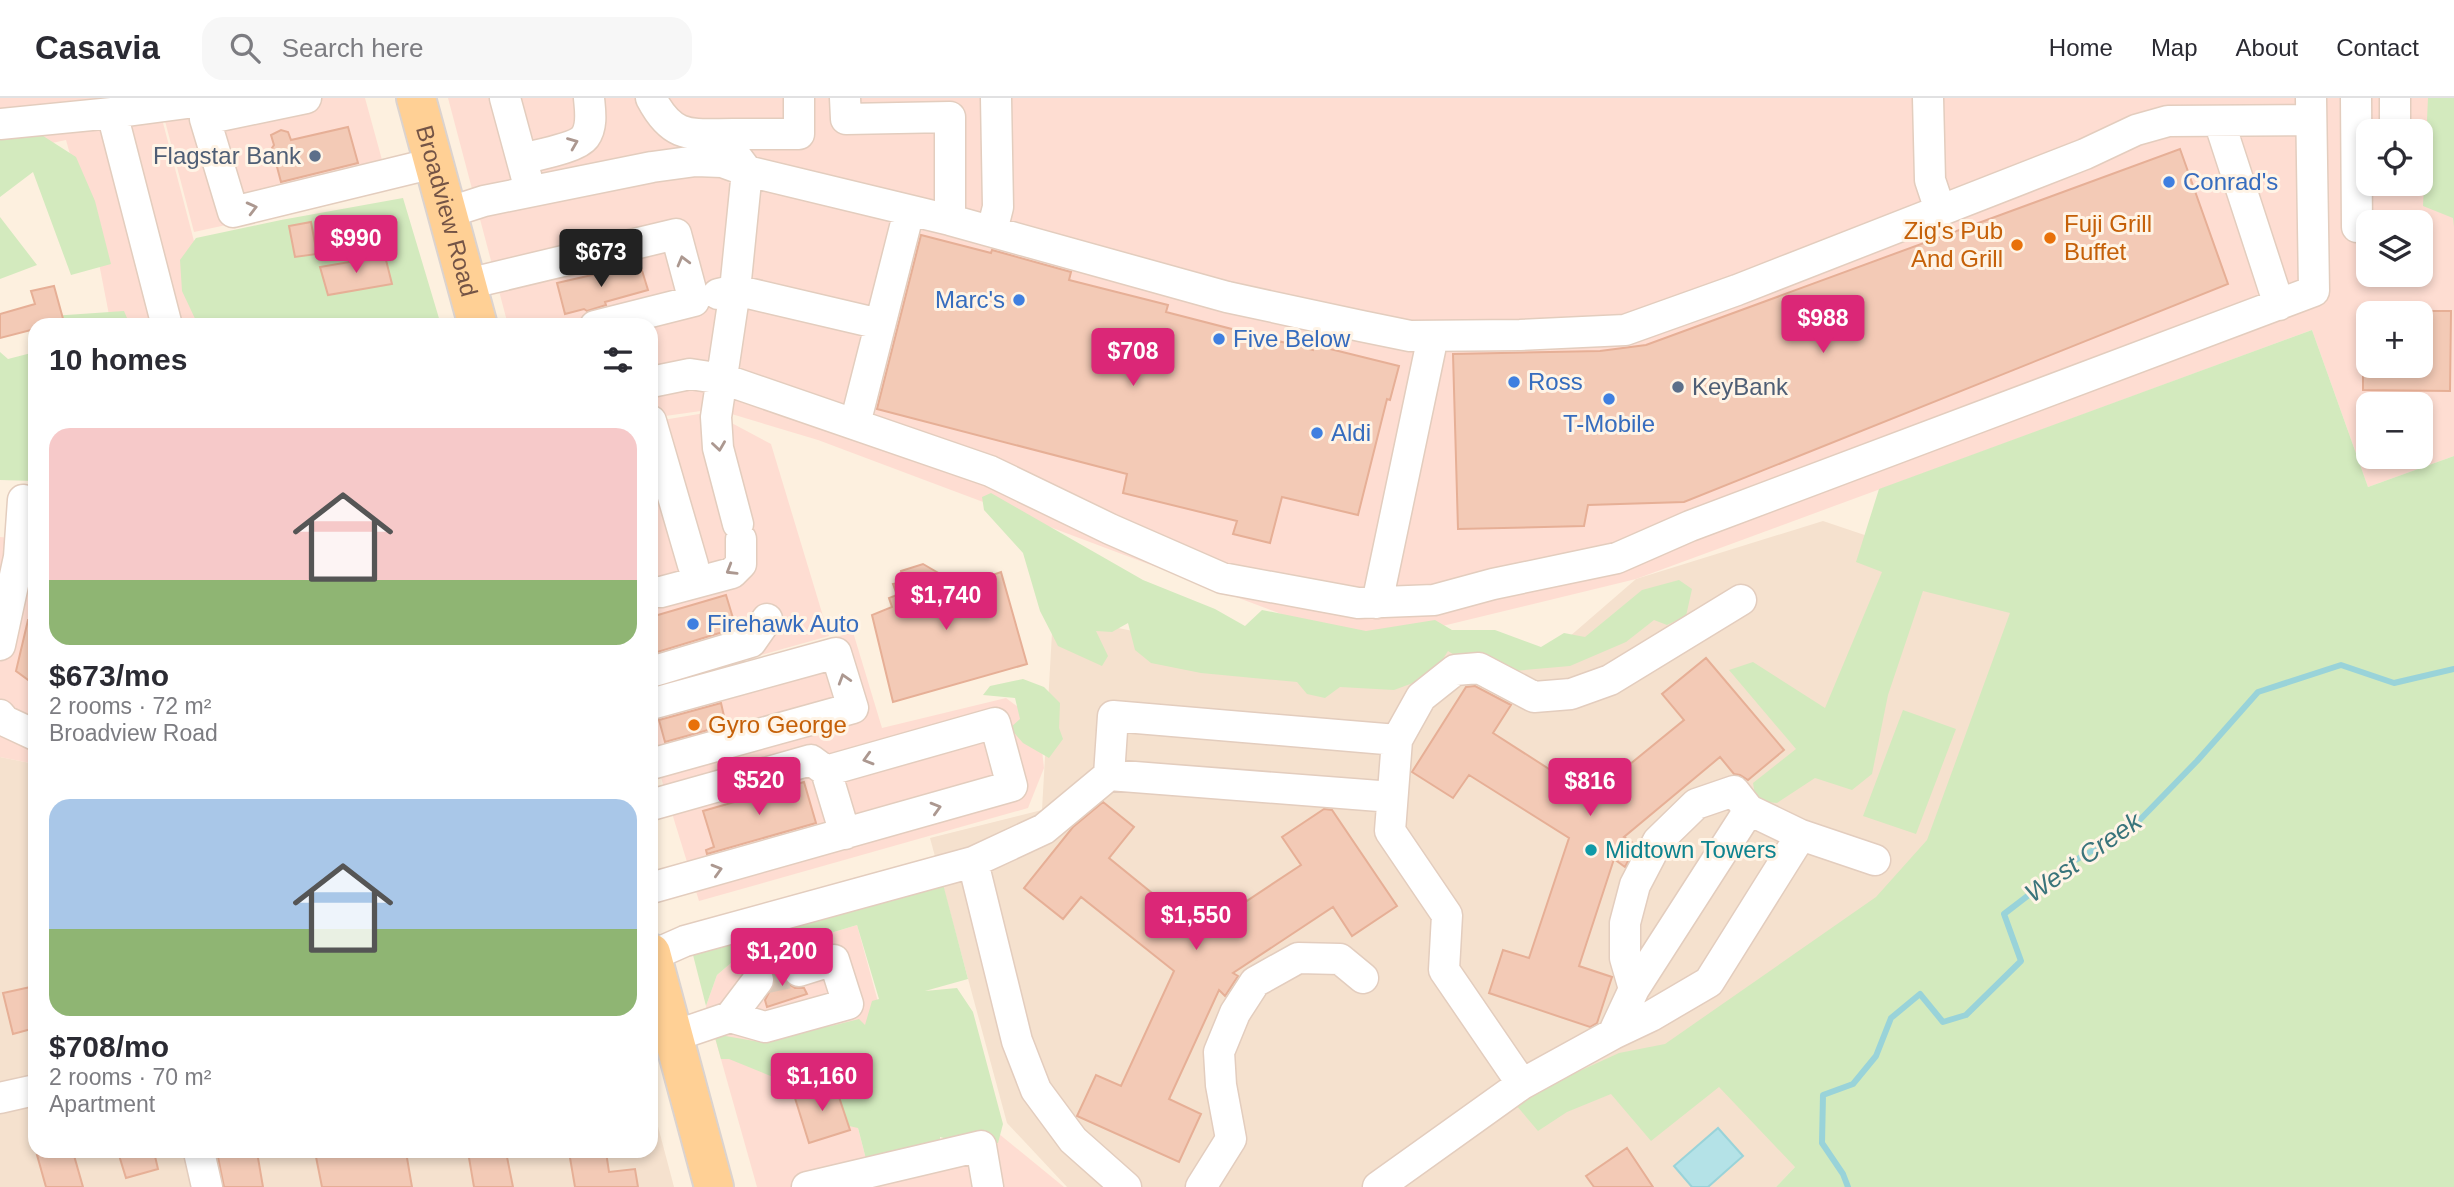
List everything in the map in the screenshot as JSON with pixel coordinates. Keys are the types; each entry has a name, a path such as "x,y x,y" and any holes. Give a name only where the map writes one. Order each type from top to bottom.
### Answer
{"main road":[{"name":"Broadview Road","path":"416,98 476,318"},
{"path":"658,980 714,1187"}],"street":[{"path":"0,124 225,98"},
{"path":"306,98 205,118 233,212 434,163"},
{"path":"505,98 531,193"},
{"path":"522,159 585,138 590,125 589,98"},
{"path":"651,98 660,117 685,134 799,134 799,98"},
{"path":"845,98 846,119 950,107 950,220"},
{"path":"992,231 998,207 996,98"},
{"path":"1928,98 1930,180 1940,210"},
{"path":"2356,98 2358,119"},
{"path":"2395,98 2395,119"},
{"path":"447,213 484,201 652,167 696,161 722,162 747,171 992,231 1227,297 1398,334 1625,330 1737,290 2085,154 2136,130 2168,121 2220,121 2311,109 2314,291 1690,526 1617,558 1493,584 1434,600 1358,603 1222,578 1110,529 990,471 723,379 690,374 658,381"},
{"path":"112,113 165,318"},
{"path":"2220,121 2279,305"},
{"path":"658,592 732,573 741,564 740,531 718,448 716,417 735,290 747,171 732,151 733,134"},
{"path":"855,424 909,211"},
{"path":"467,284 676,234 694,301"},
{"path":"627,318 735,290 880,324"},
{"path":"1377,603 1433,335"},
{"path":"658,446 693,565"},
{"path":"0,645 27,555 19,499"},
{"path":"1522,1084 1444,970 1447,915 1390,831 1397,740 1420,697 1455,670 1479,668 1534,696 1571,694 1610,680 1741,600"},
{"path":"658,670 751,642 767,619"},
{"path":"658,702 836,653 853,708 658,762"},
{"path":"0,715 5,721 28,732"},
{"path":"1109,775 1113,716 1397,740"},
{"path":"658,886 1013,786 995,723 826,771"},
{"path":"658,804 811,760 826,771 845,834"},
{"path":"658,952 685,941 973,862 1044,829 1109,775 1392,797"},
{"path":"1634,989 1625,958 1625,923 1635,885 1658,841 1696,804 1734,791 1749,810 1801,835 1875,860"},
{"path":"1614,1034 1634,989 1749,810"},
{"path":"1378,1187 1522,1084 1709,982 1801,835"},
{"path":"973,862 1017,1041 1036,1090 1073,1140 1126,1187"},
{"path":"1201,1187 1231,1139 1221,1085 1219,1052 1235,1013 1255,982 1298,958 1339,959 1363,978"},
{"path":"730,1017 765,1027 848,1004 834,960 799,971"},
{"path":"674,1036 730,1017 758,980"},
{"path":"0,1098 28,1092"},
{"path":"807,1187 981,1146 988,1187"},
{"path":"200,1158 207,1187"}],"shaded area":[{"path":"0,98 268,98 162,119 214,318 110,318 90,217 66,140 0,154"},
{"path":"276,98 365,98 390,189 194,232 165,121"},
{"path":"448,98 2454,98 2454,456 2433,464 2433,392 2356,392 2356,453 2312,330 1636,579 1364,645 818,440 715,409 658,417 658,318 506,318"},
{"path":"711,412 771,444 829,636 658,684 658,421"},
{"path":"2362,469 2418,469 2368,487"},
{"path":"1823,521 2049,597 1795,1167 1776,1187 1067,1187 1007,1123 930,838 1042,810 1053,615 1394,683 1446,642 1539,663 1636,579"},
{"path":"0,537 28,539 28,763 0,757"},
{"path":"853,632 882,728 1006,698 1039,723 1044,768 1028,808 699,901 658,768 658,691"},
{"path":"0,757 28,763 28,1158 658,1158 658,1126 674,1187 0,1187"},
{"path":"857,925 883,1020 844,1075 866,1159 993,1129 1064,1187 757,1187 706,1006 717,975 731,963"}],"green space":[{"path":"2428,98 2454,98 2454,227 2453,218 2423,206 2423,196 2433,196 2433,119 2427,119"},
{"path":"37,132 76,157 95,201 111,264 71,275 33,172 0,197 0,137"},
{"path":"403,198 439,318 195,318 182,291 180,260 196,238"},
{"path":"0,217 37,265 0,279"},
{"path":"124,311 127,318 51,318"},
{"path":"2312,330 2356,453 2356,469 2362,469 2368,487 2418,469 2433,469 2433,464 2454,456 2454,1187 1776,1187 1795,1167 1719,1087 1651,1141 1611,1094 1567,1112 1538,1131 1516,1105 1527,1095 1619,1053 1665,1044 1876,897 1927,840 2010,613 1923,591 1888,695 1872,774 1852,790 1815,778 1777,803 1756,801 1753,783 1796,749 1729,670 1753,662 1825,708 1882,572 1856,562 1879,489"},
{"path":"0,352 8,359 28,354 28,481 0,480"},
{"path":"991,493 1143,580 1215,609 1245,626 1262,610 1366,631 1435,620 1452,630 1495,630 1541,647 1564,633 1585,637 1642,590 1679,580 1692,589 1686,616 1667,625 1654,620 1626,642 1570,666 1503,672 1467,663 1448,651 1432,676 1394,690 1340,687 1325,698 1307,694 1297,682 1201,673 1151,663 1135,650 1128,623 1112,632 1096,631 1108,656 1102,666 1058,646 1040,611 1023,553 984,510 982,497"},
{"path":"1023,679 1044,687 1060,703 1059,728 1063,739 1049,758 1023,743 1010,728 1020,719 1015,698 983,695 990,686"},
{"path":"1903,710 1956,729 1916,834 1863,816"},
{"path":"943,884 968,979 925,991 957,988 973,1012 1003,1124 998,1143 965,1144 940,1137 940,1145 866,1159 858,1128 840,1124 817,1075 778,1079 729,1059 721,1059 714,1034 760,1042 859,1019 865,1025 872,1001 879,999 857,925 731,963 717,975 706,1006 693,955"}],"water":[{"path":"1718,1128 1743,1156 1708,1187 1692,1187 1674,1166"}],"building":[{"name":"Flagstar Bank","path":"348,127 358,163 281,182 271,135 281,130 288,132 291,140"},
{"path":"2180,149 2228,284 1684,502 1588,505 1584,526 1458,529 1453,354 1600,351 1646,345"},
{"path":"311,222 317,254 295,257 289,226"},
{"path":"921,235 991,253 992,250 1071,272 1069,280 1168,305 1166,312 1313,350 1314,345 1399,366 1390,400 1387,399 1358,515 1282,497 1270,543 1233,534 1237,521 1123,493 1127,474 877,409"},
{"path":"385,256 392,284 328,295 320,267"},
{"path":"640,264 648,290 605,302 606,305 587,311 584,309 565,314 557,283"},
{"path":"54,286 63,318 28,318 28,331 0,338 0,314 35,304 31,291"},
{"path":"2433,311 2451,311 2450,391 2363,390 2363,378 2433,378"},
{"path":"923,564 961,586 1001,572 1027,664 893,702 872,615 892,607 889,598 897,595 893,584 903,582 901,571"},
{"name":"Firehawk Auto","path":"726,595 736,628 658,652 658,615"},
{"path":"28,620 28,680 16,671"},
{"name":"Midtown Towers","path":"1706,658 1784,750 1748,780 1734,774 1720,757 1624,837 1636,845 1625,867 1614,859 1579,966 1612,977 1597,1023 1590,1027 1489,993 1503,950 1529,958 1569,838 1469,775 1453,798 1412,772 1466,687 1475,686 1511,705 1493,733 1591,796 1684,720 1662,694"},
{"path":"721,703 726,725 665,742 659,720"},
{"path":"804,782 816,823 707,854 706,850 714,847 703,811"},
{"path":"1103,802 1134,827 1109,858 1200,932 1301,865 1282,837 1324,809 1332,810 1397,906 1352,936 1333,907 1233,973 1238,976 1225,996 1219,990 1169,1099 1201,1114 1179,1162 1077,1116 1096,1075 1121,1086 1174,971 1081,897 1063,919 1024,888 1073,827"},
{"path":"785,962 782,976 795,988 804,988 807,994 767,1007 765,1000 775,981 774,973 769,967"},
{"path":"28,988 28,1030 13,1034 3,993"},
{"path":"834,1082 850,1130 809,1143 794,1095"},
{"path":"1627,1148 1653,1187 1594,1187 1586,1176"},
{"path":"38,1158 75,1158 83,1187 46,1187"},
{"path":"120,1158 155,1158 158,1169 126,1178"},
{"path":"218,1158 258,1158 263,1187 224,1187"},
{"path":"316,1158 407,1158 412,1187 322,1187"},
{"path":"469,1158 507,1158 513,1187 474,1187"},
{"path":"570,1158 607,1158 609,1172 635,1169 638,1187 575,1187"}],"waterway":[{"name":"West Creek","path":"1848,1187 1843,1174 1822,1143 1823,1095 1853,1084 1876,1056 1891,1018 1920,994 1943,1022 1966,1015 2021,961 2004,914 2072,862 2131,829 2197,761 2258,692 2341,665 2394,683 2454,669"}],"tunnel":[{"path":"758,980 799,971"}],"place":[{"name":"Flagstar Bank","path":"315,156"},
{"name":"Conrad's","path":"2169,182"},
{"name":"Fuji Grill Buffet","path":"2050,238"},
{"name":"Zig's Pub And Grill","path":"2017,245"},
{"name":"Marc's","path":"1019,300"},
{"name":"Five Below","path":"1219,339"},
{"name":"Ross","path":"1514,382"},
{"name":"KeyBank","path":"1678,387"},
{"name":"T-Mobile","path":"1609,399"},
{"name":"Aldi","path":"1317,433"},
{"name":"Firehawk Auto","path":"693,624"},
{"name":"Gyro George","path":"694,725"},
{"name":"Midtown Towers","path":"1591,850"}]}
